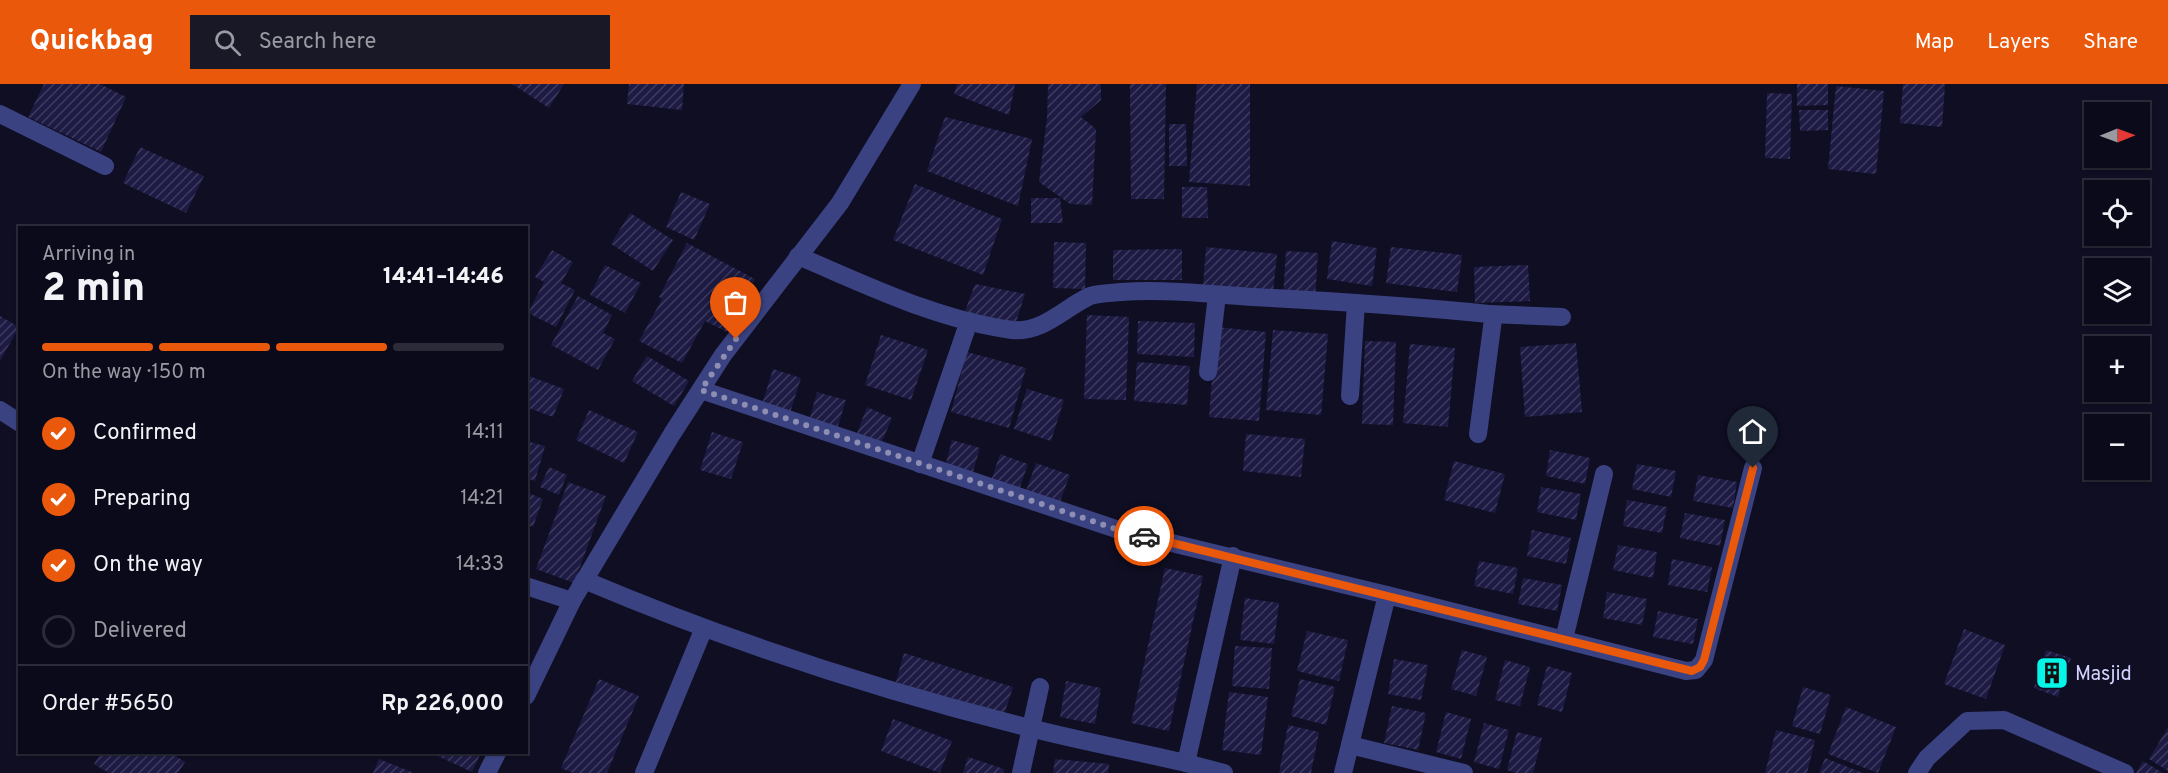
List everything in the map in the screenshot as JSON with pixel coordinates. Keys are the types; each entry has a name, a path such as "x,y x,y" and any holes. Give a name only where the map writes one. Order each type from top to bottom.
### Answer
{"street":[{"path":"528,692 584,580 659,454 723,355 840,203 912,84"},
{"path":"0,114 105,165"},
{"path":"798,256 900,298 969,321 1013,330 1026,330 1039,326 1092,295 1123,292 1217,295 1562,317"},
{"path":"1208,372 1217,295"},
{"path":"1350,396 1356,303"},
{"path":"1478,434 1491,342 1493,319 1489,314"},
{"path":"920,464 969,321"},
{"path":"701,390 1122,531 1233,556 1314,579 1387,595 1686,671 1696,670 1704,660 1753,468"},
{"path":"0,410 18,422"},
{"path":"1564,639 1604,474"},
{"path":"1186,763 1233,556"},
{"path":"584,580 704,628 886,689 1030,729 1224,773"},
{"path":"528,587 572,602"},
{"path":"1343,773 1387,595"},
{"path":"644,773 704,628"},
{"path":"1021,773 1040,687"},
{"path":"1917,773 1927,758 1967,721 2004,720 2125,773"},
{"path":"1350,745 1464,773"},
{"path":"487,773 496,754"}],"building":[{"path":"44,84 100,84 126,97 101,152 28,117"},
{"path":"512,84 564,84 549,108"},
{"path":"629,84 684,84 682,110 627,104"},
{"path":"957,84 1015,84 1009,115 954,94"},
{"path":"1048,84 1101,84 1101,100 1081,117 1096,129 1092,205 1070,204 1039,182 1047,118"},
{"path":"1130,84 1166,84 1164,199 1131,199"},
{"path":"1197,84 1250,84 1250,186 1189,182"},
{"path":"1797,84 1828,84 1828,105 1797,106"},
{"path":"1903,84 1945,84 1942,127 1900,123"},
{"path":"1836,86 1884,91 1876,174 1828,169"},
{"path":"1767,93 1792,94 1790,159 1765,158"},
{"path":"1799,110 1828,110 1828,130 1800,131"},
{"path":"945,117 1032,139 1018,206 927,171"},
{"path":"1169,124 1186,124 1187,166 1169,166"},
{"path":"140,147 204,176 186,213 123,183"},
{"path":"915,184 1002,219 983,275 893,240"},
{"path":"1182,187 1207,187 1208,218 1182,218"},
{"path":"681,192 710,204 694,240 666,227"},
{"path":"1031,198 1060,198 1063,223 1031,223"},
{"path":"630,213 673,240 653,271 611,244"},
{"path":"1332,241 1377,248 1372,286 1327,279"},
{"path":"1054,242 1086,243 1085,289 1053,288"},
{"path":"687,243 755,279 727,332 705,321 682,363 639,341 662,299 659,297"},
{"path":"1206,247 1277,254 1273,293 1203,286"},
{"path":"1391,247 1462,255 1457,292 1386,283"},
{"path":"1182,249 1182,280 1113,280 1113,250"},
{"path":"552,250 573,262 561,283 575,290 556,327 528,313 544,282 535,277"},
{"path":"1286,251 1318,253 1315,299 1283,297"},
{"path":"605,265 641,283 625,313 590,295"},
{"path":"1528,265 1530,301 1475,303 1474,267"},
{"path":"975,284 1025,294 1015,325 965,311"},
{"path":"578,296 612,315 603,333 615,339 598,370 551,345"},
{"path":"1087,315 1129,317 1126,400 1084,399"},
{"path":"0,316 18,326 18,329 0,361"},
{"path":"1138,321 1195,323 1194,357 1137,354"},
{"path":"1216,327 1266,332 1259,421 1209,417"},
{"path":"1273,330 1328,334 1321,415 1266,410"},
{"path":"881,335 928,350 911,400 865,385"},
{"path":"1365,341 1396,342 1393,425 1362,424"},
{"path":"1576,343 1582,412 1525,417 1520,347"},
{"path":"1410,344 1455,348 1448,427 1403,423"},
{"path":"967,352 1026,368 1009,428 951,412"},
{"path":"647,356 689,381 674,406 632,381"},
{"path":"1137,362 1190,366 1187,405 1134,401"},
{"path":"773,369 801,378 790,413 762,404"},
{"path":"529,376 564,389 553,417 528,408"},
{"path":"1027,389 1064,400 1051,441 1014,429"},
{"path":"817,392 846,400 837,429 809,421"},
{"path":"867,407 892,418 880,446 856,436"},
{"path":"589,410 638,432 624,463 576,440"},
{"path":"712,432 743,442 731,479 700,470"},
{"path":"1246,434 1305,439 1301,477 1243,471"},
{"path":"952,440 980,448 972,475 945,467"},
{"path":"528,442 545,446 535,481 528,479"},
{"path":"1550,450 1590,458 1585,484 1546,476"},
{"path":"1000,454 1028,464 1019,490 991,481"},
{"path":"1454,461 1505,474 1495,513 1444,500"},
{"path":"1036,463 1070,475 1059,504 1026,491"},
{"path":"1637,464 1676,471 1671,497 1632,489"},
{"path":"549,467 567,475 559,495 540,487"},
{"path":"1698,475 1737,482 1733,508 1693,501"},
{"path":"568,482 606,496 574,583 536,569"},
{"path":"1541,487 1581,494 1576,520 1537,512"},
{"path":"528,493 543,499 533,527 528,525"},
{"path":"1627,500 1667,507 1662,533 1623,526"},
{"path":"1685,513 1725,520 1720,546 1680,538"},
{"path":"1532,530 1571,538 1566,564 1527,556"},
{"path":"1618,545 1657,552 1653,578 1613,570"},
{"path":"1672,559 1712,567 1707,592 1668,585"},
{"path":"1479,561 1518,568 1513,594 1474,586"},
{"path":"1165,568 1203,576 1169,731 1131,723"},
{"path":"1523,578 1562,585 1557,611 1518,604"},
{"path":"1607,592 1647,599 1642,625 1603,618"},
{"path":"1245,598 1279,603 1274,644 1240,640"},
{"path":"1658,611 1698,619 1693,644 1653,637"},
{"path":"1964,629 2005,645 1986,699 1944,684"},
{"path":"1307,631 1348,640 1339,681 1297,671"},
{"path":"1235,646 1272,648 1269,689 1232,686"},
{"path":"1462,650 1487,657 1476,696 1451,689"},
{"name":"Masjid","path":"2046,650 2071,658 2058,697 2034,688"},
{"path":"904,653 1013,687 1004,715 896,682"},
{"path":"1394,659 1428,665 1421,700 1388,694"},
{"path":"1505,660 1530,667 1520,706 1495,700"},
{"path":"1547,666 1572,673 1562,712 1537,705"},
{"path":"599,679 639,696 607,773 573,773 561,768"},
{"path":"1300,679 1335,687 1326,725 1291,716"},
{"path":"1066,681 1101,688 1095,724 1060,717"},
{"path":"1803,687 1831,695 1820,734 1792,726"},
{"path":"1229,692 1268,697 1261,755 1222,750"},
{"path":"1392,706 1426,713 1418,750 1384,743"},
{"path":"1846,707 1896,727 1878,773 1828,754"},
{"path":"1446,712 1471,719 1461,759 1436,752"},
{"path":"893,719 952,741 940,773 881,751"},
{"path":"1484,723 1509,730 1499,769 1474,762"},
{"path":"1288,725 1319,732 1311,773 1279,773"},
{"path":"2168,727 2168,771 2149,759"},
{"path":"1776,730 1815,740 1807,773 1765,773"},
{"path":"1517,732 1542,738 1533,773 1516,773 1507,770"},
{"path":"100,754 173,754 185,762 178,773 109,773 94,764"},
{"path":"433,754 481,754 472,772"},
{"path":"968,757 1004,769 1003,773 963,773"},
{"path":"1825,758 1863,773 1819,773"},
{"path":"379,759 414,773 373,773"},
{"path":"1055,759 1109,764 1108,773 1053,773"},
{"path":"2143,761 2163,773 2136,773"}],"way so far":[{"path":"736,339 701,390 1122,531 1144,536"}],"place":[{"name":"Masjid","path":"2052,673"}],"route":[{"path":"1144,536 1233,556 1314,579 1692,671 1700,667 1704,660 1753,468"}]}
